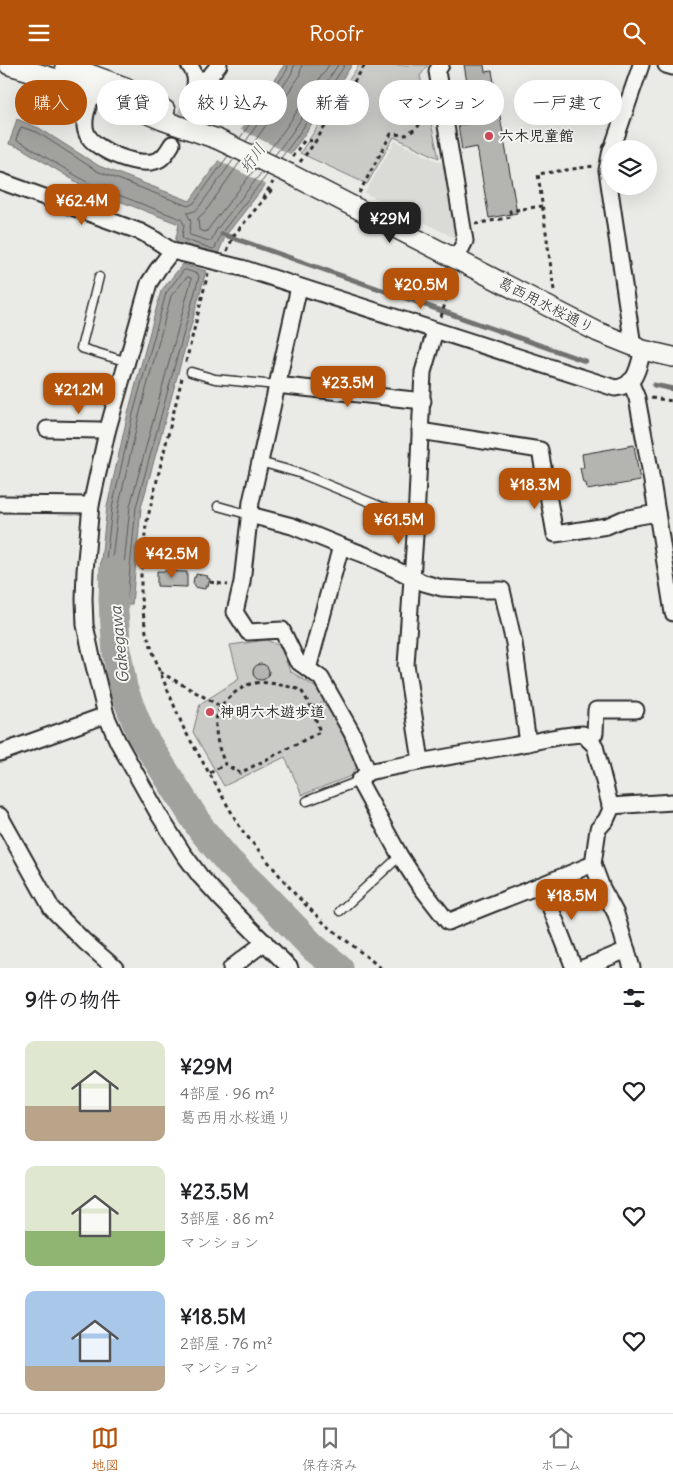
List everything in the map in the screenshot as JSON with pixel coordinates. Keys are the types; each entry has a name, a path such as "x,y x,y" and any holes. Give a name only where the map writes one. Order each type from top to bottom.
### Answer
{"street":[{"path":"8,65 57,79 162,120 217,139"},
{"path":"65,65 125,87 217,139"},
{"path":"189,65 192,68 196,80"},
{"path":"199,80 209,77 219,65"},
{"path":"441,65 437,71 465,241 455,268"},
{"path":"615,140 641,65"},
{"path":"666,65 673,67"},
{"path":"93,92 84,123 87,133 94,143 122,157 141,162 160,159 172,143"},
{"name":"葛西用水桜通り","path":"217,139 293,170 455,268 598,332 638,348 673,357"},
{"path":"0,181 141,232 172,251 242,268 299,287 437,327 615,387 623,387 632,379"},
{"path":"610,195 638,348 632,379 637,398 673,613"},
{"path":"172,251 149,283 107,433 91,505 84,571 85,625 106,715 118,742 159,815 200,876 290,968"},
{"path":"299,287 260,462 250,515 242,582 235,612 248,632 282,630 297,661 321,678 352,733 364,776 400,856 417,882 448,922 593,864"},
{"path":"421,761 406,665 416,521 423,372 437,327"},
{"path":"276,385 422,401"},
{"path":"47,429 99,430 107,433"},
{"path":"420,431 540,451 555,535 607,526 623,519 657,513"},
{"path":"0,504 91,505"},
{"path":"250,515 292,526 365,555 424,583 442,588 502,590 514,643 528,743"},
{"path":"308,669 341,547"},
{"path":"589,740 595,733 596,710 636,710"},
{"path":"0,753 106,715"},
{"path":"364,776 421,761 528,743 563,735 583,734 595,745 611,809 606,820 598,829 593,864 602,888 616,914 632,968"},
{"path":"610,806 673,802"},
{"path":"0,816 52,909 85,942 115,968"},
{"path":"542,886 574,968"},
{"path":"231,968 265,942"},
{"path":"584,968 627,950"}],"lane":[{"path":"99,277 81,348 128,362"},
{"path":"191,373 215,379 276,385"},
{"path":"260,462 299,473 416,521"},
{"path":"218,506 250,515"},
{"path":"307,801 364,776"},
{"path":"340,911 400,856"}],"path":[{"path":"293,170 317,140 365,65"},
{"path":"199,101 219,110 216,115 199,101"},
{"path":"357,196 391,134 406,135 419,125"},
{"path":"298,149 304,141 317,140"},
{"path":"554,293 538,174 602,156"},
{"path":"230,245 234,235 274,187"},
{"path":"261,203 267,190"},
{"path":"467,225 511,217 510,211 542,207"},
{"path":"211,260 146,525 141,574 141,598 146,633 184,729 241,829 295,894 324,923 381,968"},
{"path":"437,327 455,268"},
{"path":"637,398 673,401"},
{"path":"210,582 220,584"},
{"path":"160,671 220,706"},
{"path":"254,683 278,685 301,690 312,708 320,731 240,773 225,764 217,738 217,717 220,706 236,692 254,683"},
{"path":"312,708 332,698"},
{"path":"210,773 225,764"}],"shaded area":[{"path":"359,65 428,65 420,76 421,80 379,80 379,125 431,125 439,158 394,137 367,184 300,153 319,125 369,125 369,80 349,80"},
{"path":"395,141 444,164 455,238 365,193"},
{"path":"267,640 280,646 290,671 320,690 358,765 351,776 302,795 285,757 224,786 193,732 200,704 239,679 230,645"}],"water":[{"name":"垳川","path":"284,65 352,65 342,80 297,80 297,125 311,125 226,235 217,256 175,242 179,224 88,189 21,148 9,144 15,125 32,125 99,166 190,201 244,125 287,125 287,80 274,80"},
{"path":"183,264 206,271 141,508 132,604 100,617 100,568 107,507 128,413 161,291"}],"pier":[{"path":"238,128 292,155 268,186 216,159"}],"building":[{"path":"464,65 484,65 485,72 492,71 494,80 467,80"},
{"path":"458,125 502,125 517,213 489,218 477,147 462,150"},
{"path":"634,445 640,481 587,490 586,483 583,483 580,468 584,468 582,454"},
{"path":"157,571 187,572 187,587 157,586"},
{"path":"196,574 208,576 207,578 210,579 205,589 195,587 193,584"},
{"path":"261,664 269,672 261,680 253,672"}],"waterway":[{"path":"222,234 585,361"},
{"path":"654,385 673,389"},
{"name":"Gakegawa","path":"114,571 113,599 117,653 123,688 141,734 202,830 229,862 314,948 339,968"}],"tunnel":[{"path":"172,144 180,125"}],"place":[{"name":"六木児童館","path":"489,136"},
{"name":"神明六木遊歩道","path":"210,712"}]}
